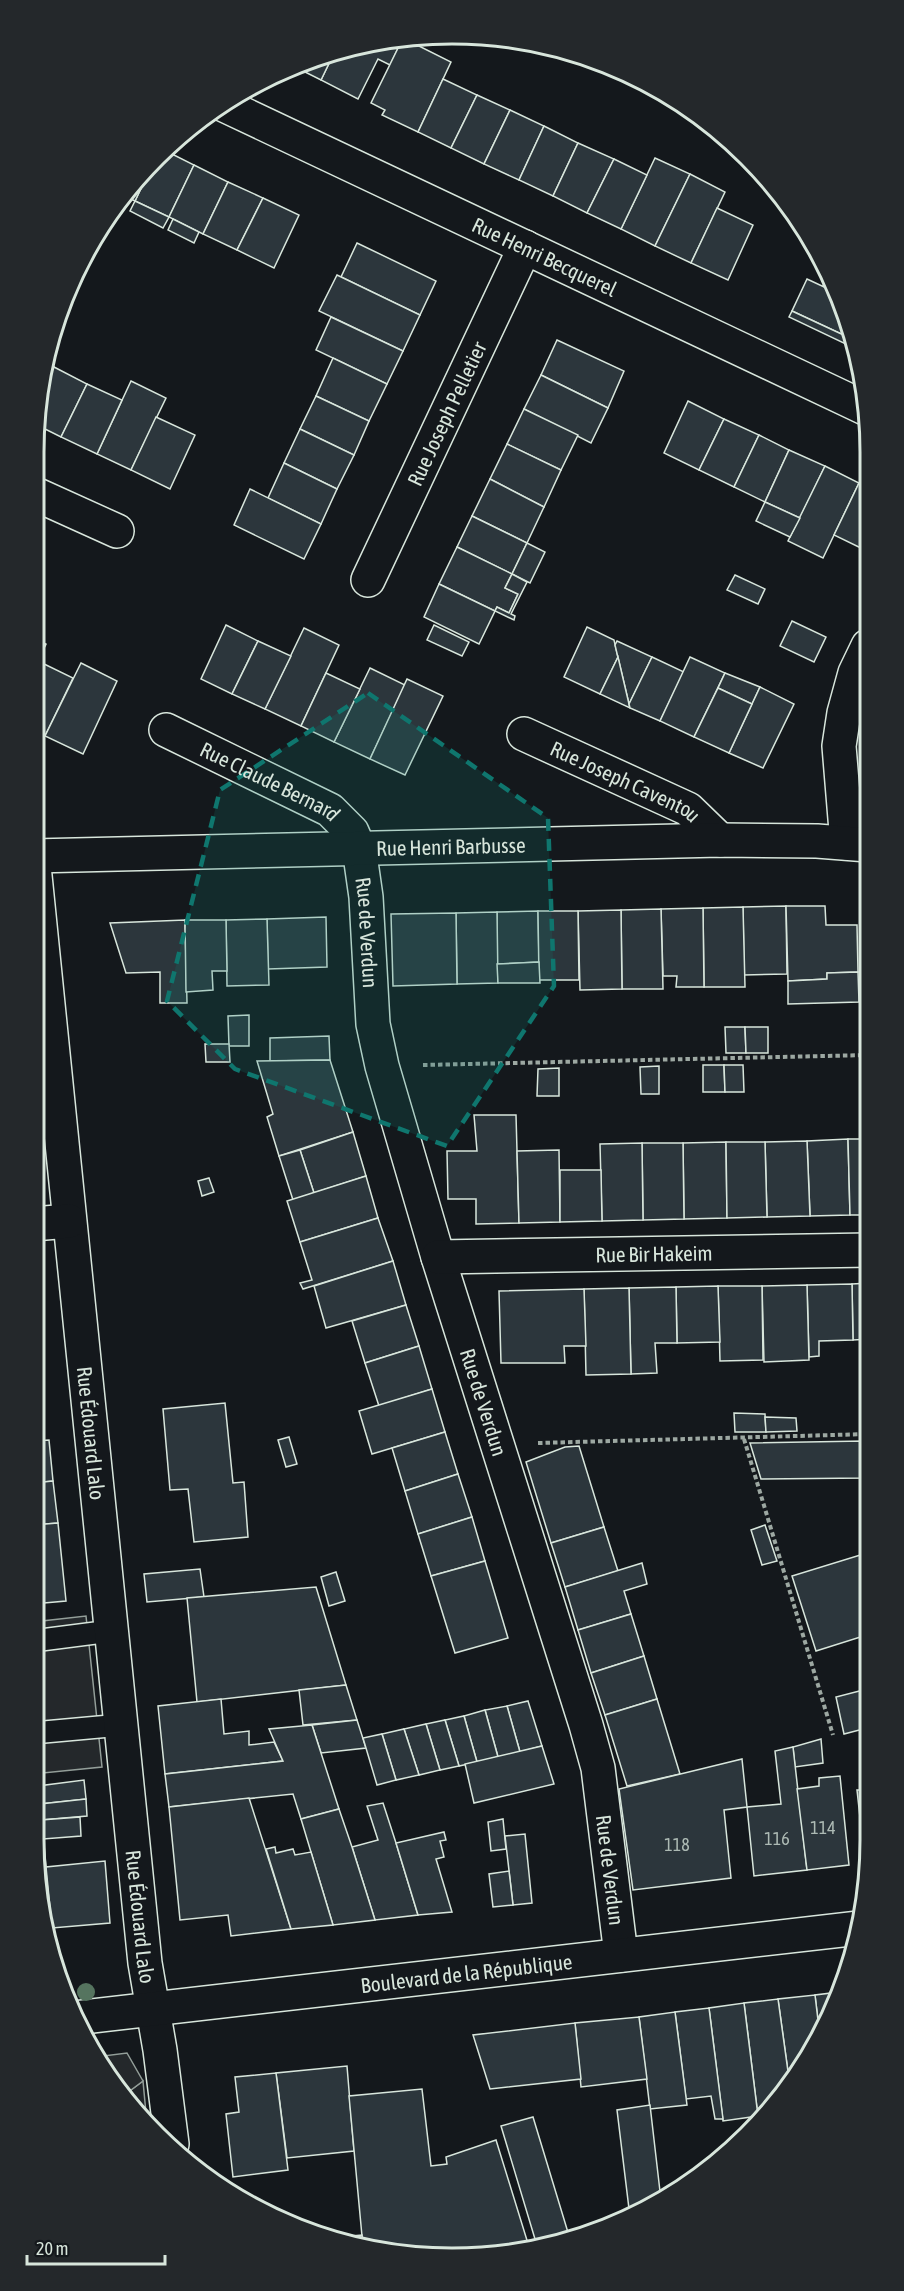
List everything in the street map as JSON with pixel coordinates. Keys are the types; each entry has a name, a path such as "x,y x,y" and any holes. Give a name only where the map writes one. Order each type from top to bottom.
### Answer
{"street":[{"name":"Rue Henri Becquerel","path":"231,108 858,405"},
{"name":"Rue Joseph Pelletier","path":"368,580 525,247"},
{"path":"44,498 117,531"},
{"path":"858,844 839,746 844,713 860,662"},
{"name":"Rue Claude Bernard","path":"166,730 330,810 352,832 360,848"},
{"name":"Rue Joseph Caventou","path":"524,735 687,809 720,840"},
{"name":"Rue Henri Barbusse","path":"44,856 720,840 858,844"},
{"name":"Rue de Verdun","path":"360,848 366,897 373,1024 382,1066 438,1257 583,1714 598,1768 621,1955"},
{"name":"Rue Édouard Lalo","path":"44,968 121,1725 152,2010 160,2050 171,2135"},
{"path":"44,1223 69,1221"},
{"name":"Rue Bir Hakeim","path":"438,1257 860,1250"},
{"name":"Boulevard de la République","path":"85,2017 851,1929"}],"lane":[{"path":"44,1640 111,1631"},
{"path":"44,1732 121,1725"}],"path":[{"path":"382,1066 860,1055"},
{"path":"498,1444 860,1434"},
{"path":"744,1439 833,1734"}],"highlighted area":[{"path":"368,693 548,818 554,986 447,1146 235,1069 167,1001 220,790"}],"shaded area":[{"path":"86,1616 102,1767 44,1773 44,1621"},
{"path":"127,2053 143,2081 130,2091 106,2056"},
{"path":"143,2081 146,2109 145,2108 130,2091"}],"building":[{"path":"417,45 451,62 418,132 382,115 385,110 371,103 399,47"},
{"path":"399,47 390,65 378,59 358,99 321,80 330,62 372,51"},
{"path":"330,62 321,80 304,72"},
{"path":"443,79 477,95 451,148 418,132"},
{"path":"477,95 510,110 484,164 451,148"},
{"path":"510,110 544,126 519,180 484,164"},
{"path":"544,126 578,143 553,196 519,180"},
{"path":"578,143 614,159 587,213 553,196"},
{"path":"173,154 194,165 169,217 135,201 142,187"},
{"path":"655,158 690,174 655,246 621,229"},
{"path":"614,159 647,175 621,229 587,213"},
{"path":"194,165 228,182 203,234 169,217"},
{"path":"690,174 725,192 691,263 655,246"},
{"path":"228,182 263,198 237,250 203,234"},
{"path":"142,187 135,201 131,199"},
{"path":"263,198 299,215 274,268 237,250"},
{"path":"135,201 169,217 163,228 130,211"},
{"path":"717,208 753,225 728,280 691,263"},
{"path":"173,219 199,232 194,243 168,230"},
{"path":"357,243 436,281 420,315 341,277"},
{"path":"337,275 420,315 403,351 319,311"},
{"path":"807,279 825,287 843,335 792,311"},
{"path":"792,311 843,335 846,344 789,317"},
{"path":"331,317 403,351 387,384 316,350"},
{"path":"557,340 624,371 608,408 541,375"},
{"path":"333,358 387,384 369,421 316,396"},
{"path":"54,367 87,384 61,437 44,428 51,374"},
{"path":"541,375 608,408 591,443 524,409"},
{"path":"131,381 166,398 131,470 97,454"},
{"path":"87,384 122,400 97,454 61,437"},
{"path":"316,396 369,421 354,455 300,429"},
{"path":"688,401 724,419 699,470 664,453"},
{"path":"524,409 578,435 561,470 507,444"},
{"path":"156,417 195,435 170,489 131,470"},
{"path":"724,419 759,435 734,487 699,470"},
{"path":"300,429 354,455 337,489 284,463"},
{"path":"759,435 789,450 765,502 734,487"},
{"path":"507,444 561,470 544,507 490,479"},
{"path":"789,450 825,466 800,518 765,502"},
{"path":"284,463 337,489 321,524 268,498"},
{"path":"825,466 859,483 823,558 788,541"},
{"path":"490,479 544,507 527,543 472,516"},
{"path":"859,483 860,483 860,548 834,535"},
{"path":"250,489 321,524 304,559 234,525"},
{"path":"765,502 800,518 790,537 756,521"},
{"path":"472,516 527,543 512,574 457,547"},
{"path":"527,543 545,552 530,583 512,574"},
{"path":"457,547 512,574 505,588 518,594 509,613 497,607 495,611 439,584"},
{"path":"512,574 527,582 511,614 515,616 514,620 495,611 497,607 509,613 518,594 505,588"},
{"path":"735,575 765,589 758,604 727,590"},
{"path":"439,584 495,611 479,644 424,617"},
{"path":"792,621 826,637 814,662 780,646"},
{"path":"226,625 258,641 232,694 201,679"},
{"path":"434,625 469,642 462,656 427,640"},
{"path":"587,627 614,640 618,657 600,694 564,677"},
{"path":"304,628 339,645 301,726 265,709"},
{"path":"258,641 291,656 265,709 232,694"},
{"path":"617,641 652,657 629,704 615,645"},
{"path":"618,657 629,704 630,708 600,694"},
{"path":"652,657 684,672 660,721 630,708 629,704"},
{"path":"690,657 725,673 694,737 660,721"},
{"path":"81,663 117,681 83,754 45,736"},
{"path":"44,664 73,678 44,736"},
{"path":"370,668 405,685 370,759 334,742"},
{"path":"326,673 360,689 334,742 301,726"},
{"path":"725,673 760,687 752,704 718,688"},
{"path":"407,679 443,696 405,775 370,759"},
{"path":"760,687 794,704 763,768 729,753"},
{"path":"718,688 752,704 729,753 694,737"},
{"path":"786,906 787,974 744,975 743,907"},
{"path":"786,906 825,906 826,925 857,925 858,972 827,973 827,979 788,981"},
{"path":"743,907 745,987 704,987 703,908"},
{"path":"703,908 704,987 676,987 677,976 663,976 661,909"},
{"path":"661,909 663,989 622,989 621,910"},
{"path":"621,910 622,989 580,990 578,911"},
{"path":"538,911 539,962 497,964 497,912"},
{"path":"538,911 578,911 579,980 539,980"},
{"path":"497,912 498,983 457,984 456,913"},
{"path":"456,913 457,984 393,986 391,914"},
{"path":"326,917 327,967 268,969 267,919"},
{"path":"267,919 269,985 227,986 226,920"},
{"path":"185,920 187,1003 160,1003 160,972 126,973 110,923"},
{"path":"185,920 226,920 227,971 212,971 213,990 186,992"},
{"path":"539,962 540,983 498,983 497,964"},
{"path":"858,972 859,1002 788,1004 788,981 827,979 827,973"},
{"path":"249,1015 249,1046 229,1046 228,1016"},
{"path":"725,1027 745,1027 746,1053 726,1053"},
{"path":"745,1027 768,1027 768,1053 746,1053"},
{"path":"329,1036 330,1060 270,1061 270,1038"},
{"path":"205,1044 229,1044 230,1062 206,1062"},
{"path":"330,1060 353,1132 279,1156 267,1117 273,1114 257,1061"},
{"path":"703,1065 724,1065 725,1092 703,1092"},
{"path":"724,1065 743,1065 744,1092 725,1092"},
{"path":"659,1066 659,1094 641,1094 640,1067"},
{"path":"559,1068 559,1096 537,1096 538,1069"},
{"path":"474,1115 516,1115 519,1223 476,1224 476,1199 448,1199 447,1151 477,1151"},
{"path":"353,1132 366,1176 314,1193 300,1150"},
{"path":"848,1139 850,1215 810,1216 807,1141"},
{"path":"848,1139 860,1139 860,1215 850,1215"},
{"path":"807,1141 810,1216 767,1217 765,1142"},
{"path":"726,1142 727,1218 684,1219 683,1143"},
{"path":"726,1142 765,1142 767,1217 727,1218"},
{"path":"642,1143 683,1143 684,1219 643,1220"},
{"path":"642,1143 643,1220 602,1221 600,1144"},
{"path":"300,1150 314,1193 293,1200 279,1156"},
{"path":"559,1150 560,1222 519,1223 517,1151"},
{"path":"560,1170 601,1170 602,1221 560,1222"},
{"path":"366,1176 378,1218 300,1242 287,1201"},
{"path":"209,1178 214,1192 202,1196 198,1181"},
{"path":"378,1218 393,1261 303,1289 300,1283 312,1280 300,1242"},
{"path":"393,1261 406,1305 326,1328 314,1286"},
{"path":"852,1284 860,1284 860,1340 853,1340"},
{"path":"852,1284 853,1340 819,1341 819,1356 809,1357 807,1285"},
{"path":"807,1285 809,1360 764,1362 762,1286"},
{"path":"718,1286 762,1286 763,1360 720,1361"},
{"path":"718,1286 720,1342 677,1343 676,1287"},
{"path":"676,1287 677,1343 655,1343 657,1373 631,1374 629,1288"},
{"path":"629,1288 631,1374 586,1375 584,1289"},
{"path":"584,1289 586,1346 564,1346 565,1363 501,1363 499,1291"},
{"path":"406,1305 419,1346 365,1363 352,1321"},
{"path":"419,1346 432,1389 379,1406 365,1363"},
{"path":"432,1389 445,1432 372,1454 359,1411"},
{"path":"225,1403 233,1483 244,1482 248,1537 194,1542 188,1489 170,1490 163,1409"},
{"path":"734,1413 765,1414 766,1432 735,1432"},
{"path":"765,1417 796,1418 797,1431 766,1432"},
{"path":"445,1432 458,1474 405,1491 392,1448"},
{"path":"289,1437 297,1464 286,1467 278,1440"},
{"path":"44,1440 49,1440 53,1481 44,1482"},
{"path":"860,1441 860,1478 761,1479 750,1443"},
{"path":"579,1446 604,1527 551,1543 526,1462 565,1447"},
{"path":"458,1474 472,1517 418,1534 405,1491"},
{"path":"53,1481 58,1523 44,1524 44,1482"},
{"path":"472,1517 485,1561 431,1576 418,1534"},
{"path":"58,1523 66,1601 44,1603 44,1524"},
{"path":"765,1525 777,1561 762,1565 751,1530"},
{"path":"604,1527 618,1571 565,1587 551,1543"},
{"path":"860,1555 860,1637 816,1651 792,1576"},
{"path":"485,1561 508,1638 455,1653 431,1576"},
{"path":"642,1563 647,1584 624,1591 631,1614 578,1630 565,1587"},
{"path":"200,1569 204,1597 147,1602 144,1574"},
{"path":"336,1572 345,1601 329,1606 321,1577"},
{"path":"316,1587 346,1685 197,1702 187,1598"},
{"path":"631,1614 644,1656 591,1673 578,1630"},
{"path":"644,1656 657,1699 605,1715 591,1673"},
{"path":"346,1685 357,1720 303,1725 299,1690"},
{"path":"860,1691 860,1730 844,1734 836,1697"},
{"path":"221,1699 224,1734 249,1731 249,1745 274,1742 283,1761 165,1774 158,1706"},
{"path":"657,1699 680,1774 627,1786 605,1715"},
{"path":"528,1701 542,1746 520,1752 507,1706"},
{"path":"507,1706 520,1752 498,1757 485,1710"},
{"path":"485,1710 498,1757 477,1762 464,1716"},
{"path":"464,1716 477,1762 459,1766 445,1720"},
{"path":"357,1720 366,1748 321,1753 312,1725"},
{"path":"445,1720 459,1766 440,1770 426,1724"},
{"path":"426,1724 440,1770 419,1775 404,1729"},
{"path":"312,1725 339,1809 301,1819 293,1794 169,1807 165,1774 283,1761 269,1729"},
{"path":"404,1729 419,1775 396,1780 382,1734"},
{"path":"382,1734 396,1780 377,1785 363,1738"},
{"path":"821,1739 823,1763 795,1767 793,1747"},
{"path":"542,1746 554,1784 474,1803 465,1764"},
{"path":"793,1747 807,1870 754,1876 747,1807 781,1804 775,1751"},
{"path":"742,1759 747,1807 724,1810 731,1878 633,1890 619,1789"},
{"path":"840,1776 849,1865 807,1870 797,1789 819,1786 819,1778"},
{"path":"84,1780 86,1799 44,1804 44,1785"},
{"path":"857,1790 860,1790 860,1817"},
{"path":"249,1798 291,1929 231,1936 228,1915 180,1920 169,1807"},
{"path":"86,1799 87,1816 44,1820 44,1804"},
{"path":"383,1803 418,1915 375,1920 352,1847 378,1840 367,1806"},
{"path":"339,1809 375,1920 333,1925 301,1819"},
{"path":"80,1817 81,1836 44,1839 44,1820"},
{"path":"503,1819 506,1849 491,1851 488,1822"},
{"path":"444,1832 446,1840 440,1841 444,1857 436,1859 452,1912 418,1915 396,1843"},
{"path":"525,1834 532,1903 513,1905 505,1836"},
{"path":"44,1845 51,1920 44,1866"},
{"path":"275,1847 276,1853 293,1849 295,1855 311,1852 333,1925 291,1929 266,1849"},
{"path":"105,1861 110,1923 53,1928 46,1867"},
{"path":"509,1871 513,1905 493,1907 489,1874"},
{"path":"830,1993 818,2020 815,1995"},
{"path":"815,1995 818,2020 788,2072 778,1999"},
{"path":"778,1999 788,2072 757,2110 744,2003"},
{"path":"744,2003 757,2110 751,2117 723,2121 709,2008"},
{"path":"709,2008 723,2119 715,2119 711,2096 686,2099 675,2012"},
{"path":"675,2012 687,2105 650,2109 639,2017"},
{"path":"639,2017 647,2079 581,2087 575,2023"},
{"path":"575,2023 581,2079 490,2089 473,2035"},
{"path":"347,2066 354,2151 287,2158 276,2073"},
{"path":"276,2073 288,2170 233,2177 226,2114 239,2112 235,2077"},
{"path":"422,2089 431,2166 447,2164 446,2157 496,2140 527,2241 452,2248 425,2247 362,2238 349,2096"},
{"path":"650,2105 660,2191 629,2207 617,2110"},
{"path":"533,2117 568,2231 535,2239 501,2126"}]}
